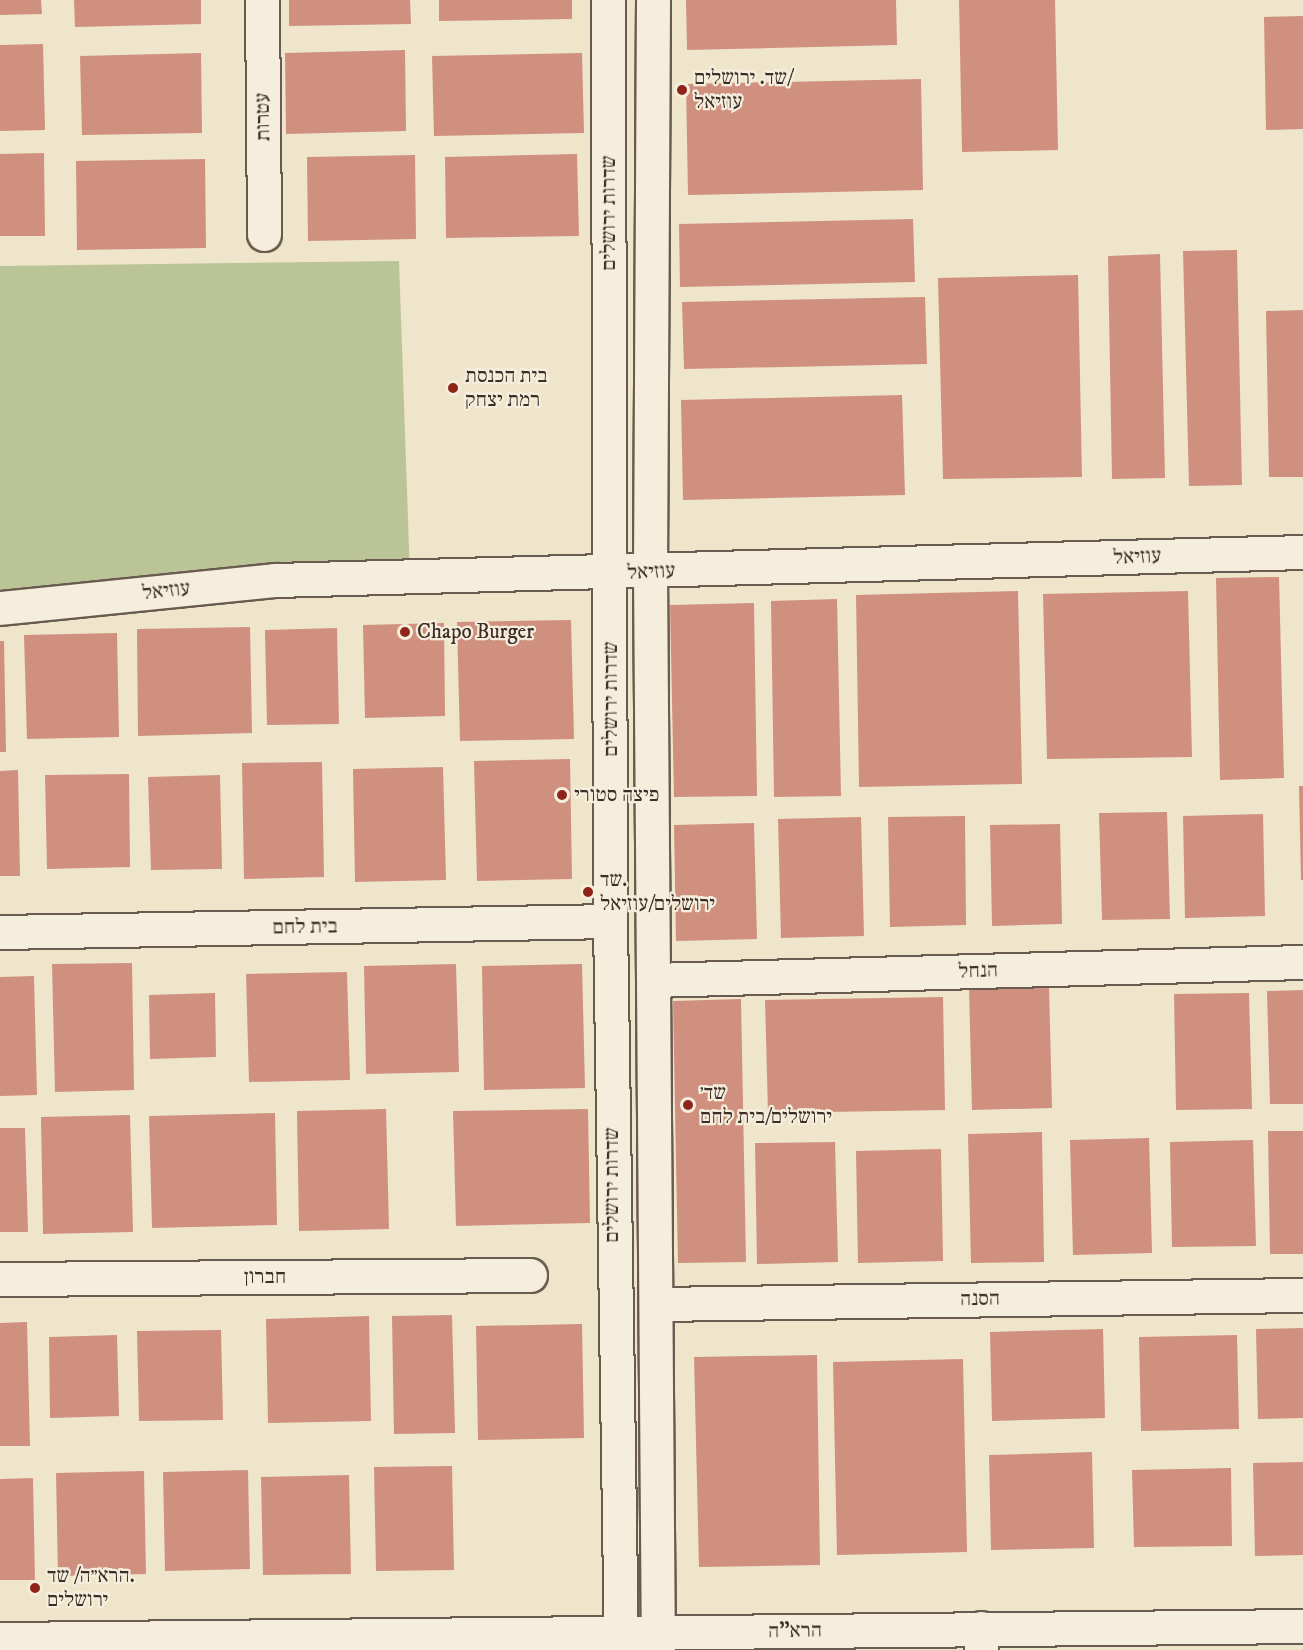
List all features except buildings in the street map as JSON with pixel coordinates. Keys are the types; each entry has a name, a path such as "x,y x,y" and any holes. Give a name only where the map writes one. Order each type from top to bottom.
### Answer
{"street":[{"name":"עטרות","path":"262,0 264,234"},
{"name":"שדרות ירושלים","path":"608,0 610,921 621,1641"},
{"name":"שדרות ירושלים","path":"652,0 650,571 658,1642"},
{"name":"עוזיאל","path":"0,608 275,580 611,574 1303,552"},
{"name":"בית לחם","path":"0,932 610,921"},
{"name":"הנחל","path":"653,980 1303,962"},
{"name":"חברון","path":"0,1279 530,1275"},
{"name":"הסנה","path":"656,1304 1303,1295"},
{"name":"הרא\"ה","path":"0,1639 658,1642 981,1639 1303,1626"}],"green space":[{"path":"399,261 410,577 0,594 0,266"}],"place":[{"name":"שד. ירושלים/ עוזיאל","path":"682,90"},
{"name":"בית הכנסת רמת יצחק","path":"453,388"},
{"name":"Chapo Burger","path":"405,632"},
{"name":"פיצה סטורי","path":"562,795"},
{"name":"שד. ירושלים/עוזיאל","path":"588,892"},
{"name":"שד׳ ירושלים/בית לחם","path":"688,1105"},
{"name":"הרא״ה/ שד. ירושלים","path":"35,1588"}]}
